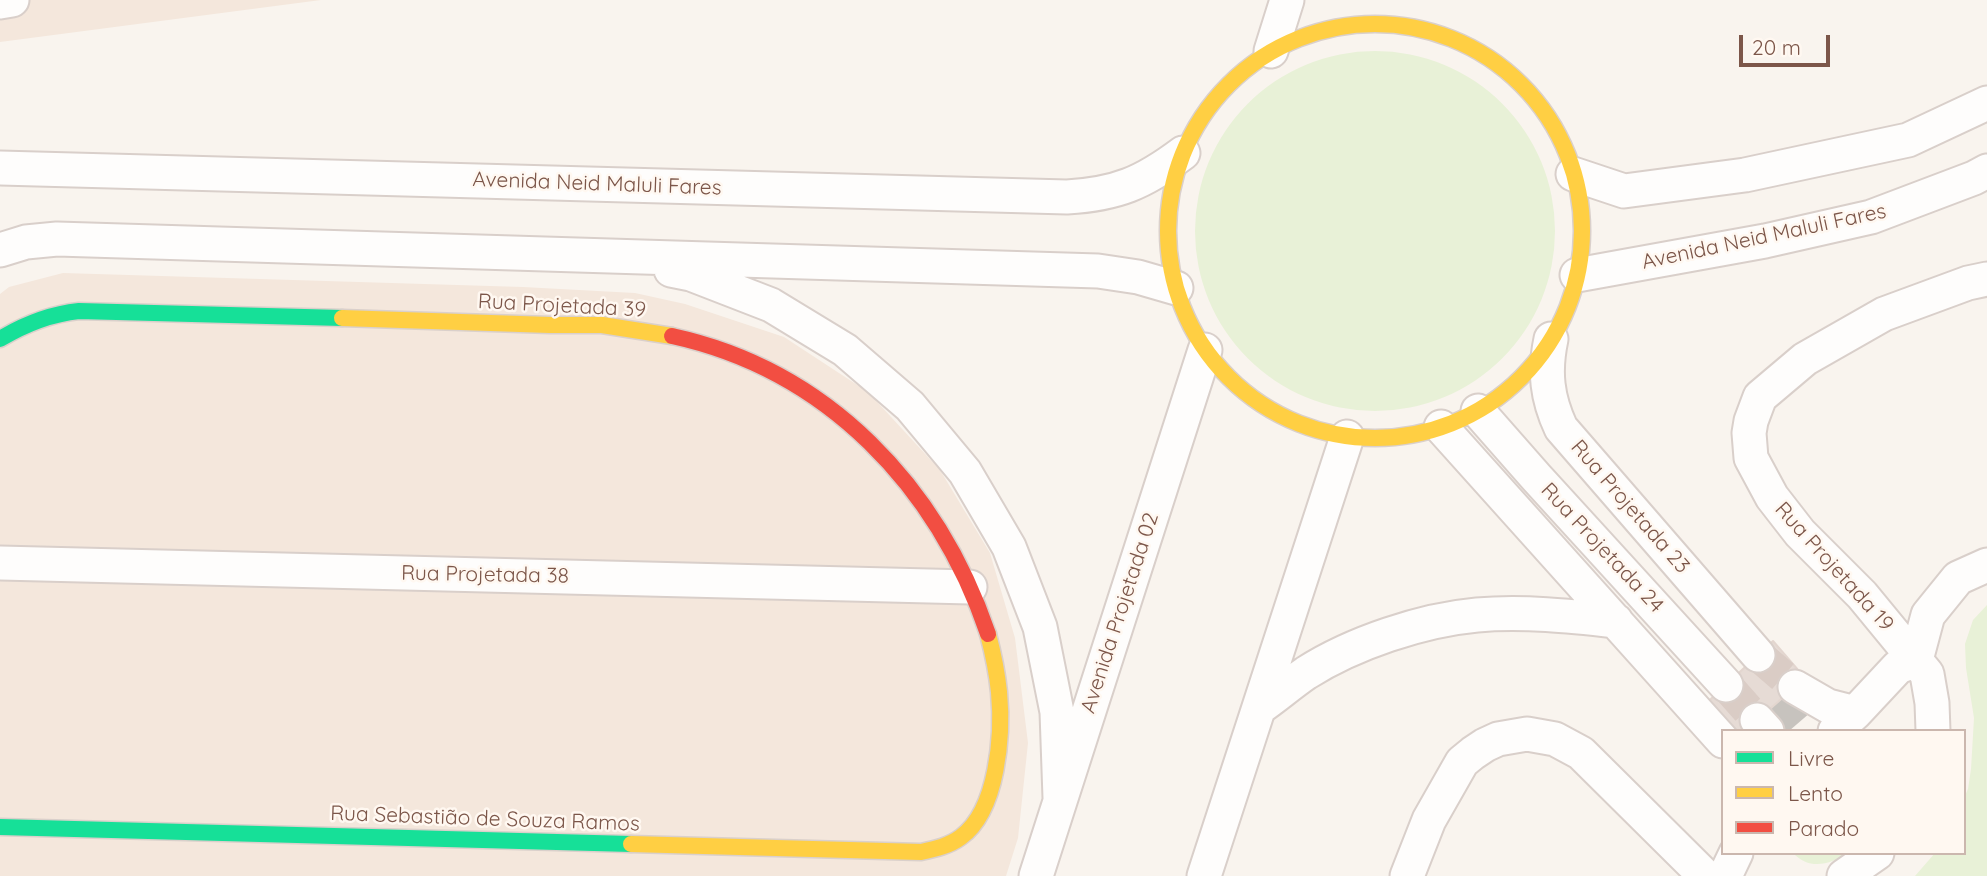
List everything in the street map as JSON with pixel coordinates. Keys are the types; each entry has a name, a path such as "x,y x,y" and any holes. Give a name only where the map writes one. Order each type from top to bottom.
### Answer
{"street":[{"path":"0,2 12,0"},
{"path":"1271,51 1287,0"},
{"path":"1368,23 1402,25 1467,45 1497,63 1522,86 1544,112 1561,142 1573,174 1580,207 1581,242 1577,275 1566,308 1551,339 1531,367 1507,391 1478,411 1415,435 1381,439 1347,437 1313,430 1282,417 1253,399 1227,376 1205,350 1188,320 1176,288 1169,254 1168,220 1172,186 1183,153 1199,122 1219,95 1243,71 1271,51 1302,36 1335,27 1368,23"},
{"path":"1573,174 1624,191 1745,175 1909,140 1987,103"},
{"name":"Avenida Neid Maluli Fares","path":"0,168 1067,197 1117,190 1141,181 1163,169 1183,153"},
{"name":"Avenida Neid Maluli Fares","path":"1577,275 1765,241 1871,217 1987,171"},
{"path":"0,250 26,242 57,239 1098,271 1176,288"},
{"path":"607,256 691,274 771,305 845,350 910,406 965,472 1009,547 1040,627 1057,712 1060,798"},
{"name":"Rua Projetada 19","path":"1933,729 1927,674 1862,595 1800,533 1772,497 1751,458 1751,421 1760,397 1805,359 1884,314 1968,283 1987,279"},
{"name":"Rua Projetada 39","path":"0,339 21,326 44,317 68,311 92,310 617,326 682,337 745,358 804,390 858,429 904,477 942,531 970,587 987,630 997,670 1000,711 998,753 990,793 981,816 965,834"},
{"name":"Rua Projetada 23","path":"1551,339 1546,376 1548,394 1561,428 1758,655"},
{"name":"Avenida Projetada 02","path":"1035,876 1205,350"},
{"name":"Rua Projetada 24","path":"1478,411 1726,685"},
{"path":"1441,427 1721,738"},
{"path":"1204,876 1347,437"},
{"name":"Rua Projetada 38","path":"0,563 970,587"},
{"path":"1794,687 1828,706 1845,722 1898,667 1916,660 1928,615 1958,578 1987,565"},
{"path":"1259,708 1307,672 1361,645 1418,626 1476,615 1536,613 1616,621"},
{"path":"1407,876 1429,820 1462,762 1485,745 1499,739 1527,734 1555,739 1581,753 1705,876"},
{"name":"Rua Sebastião de Souza Ramos","path":"0,827 920,852 944,846 965,834"},
{"path":"1725,876 1736,855"},
{"path":"1844,876 1874,855"}],"shaded area":[{"path":"0,0 321,0 0,42"},
{"path":"63,273 635,293 685,304 784,337 868,392 940,470 990,553 1015,638 1028,743 1018,838 1006,876 0,876 0,294 9,287"}],"green space":[{"path":"1375,51 1410,55 1444,65 1475,82 1502,104 1524,131 1541,162 1551,196 1555,231 1551,266 1541,300 1524,331 1502,358 1475,380 1444,397 1410,407 1375,411 1340,407 1306,397 1275,380 1248,358 1226,331 1209,300 1199,266 1195,231 1199,196 1209,162 1226,131 1248,104 1275,82 1306,65 1340,55"},
{"path":"1987,605 1987,876 1915,876 1933,855 1966,855 1966,794 1971,769 1974,718 1965,644 1973,620"},
{"path":"1795,855 1845,855 1820,864 1800,859"}],"building":[{"path":"1773,641 1805,678 1747,729 1721,729 1700,709"}],"tunnel":[{"path":"1758,655 1795,687"},
{"path":"1726,685 1757,720"}],"traffic: fast":[{"path":"0,339 38,320 79,311 342,318"},
{"path":"0,827 631,844"}],"traffic: slow":[{"path":"1375,24 1415,28 1454,40 1490,59 1521,85 1547,116 1566,152 1578,191 1582,231 1578,271 1566,310 1547,346 1521,377 1490,403 1454,422 1415,434 1375,438 1335,434 1296,422 1260,403 1229,377 1203,346 1184,310 1172,271 1168,231 1172,191 1184,152 1203,116 1229,85 1260,59 1296,40 1335,28 1375,24"},
{"path":"342,318 602,325 672,336"},
{"path":"631,844 921,852 956,840 973,825 983,809 995,770 1000,709 988,634"}],"traffic: jam":[{"path":"672,336 728,353 780,376 827,406 870,443 907,484 939,530 966,580 988,634"}]}
